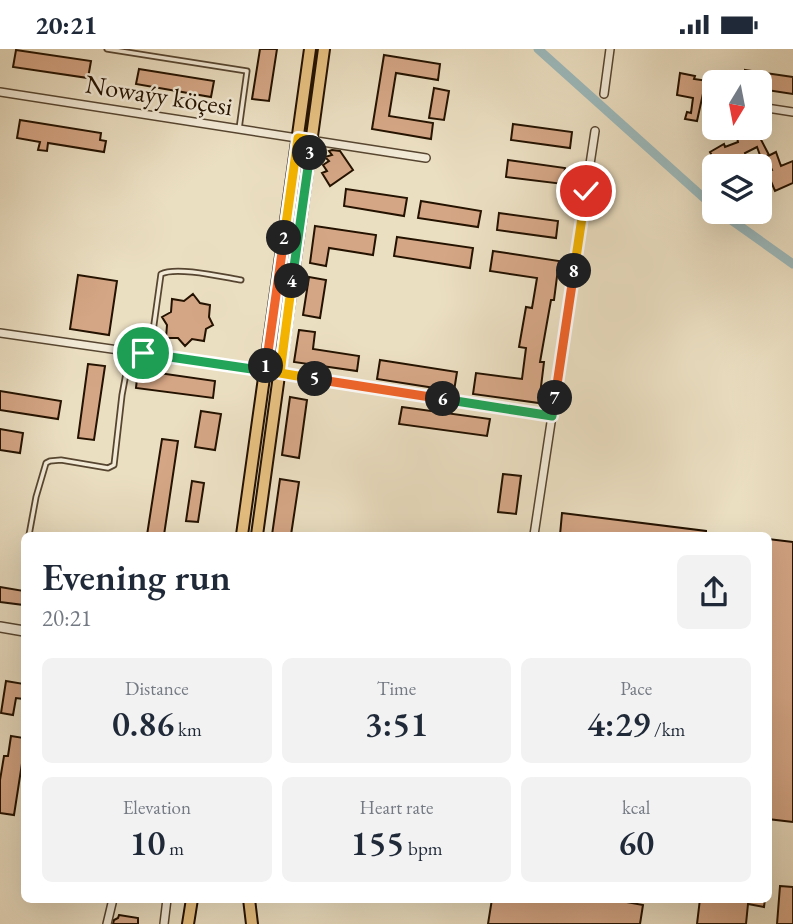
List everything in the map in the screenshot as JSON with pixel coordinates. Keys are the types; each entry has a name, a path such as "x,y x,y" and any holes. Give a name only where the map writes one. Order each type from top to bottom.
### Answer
{"main road":[{"path":"242,532 310,49"},
{"path":"257,532 324,49"},
{"path":"188,924 191,903"},
{"path":"249,903 251,924"}],"street":[{"path":"604,94 610,49"},
{"name":"Nowaýy köçesi","path":"0,92 426,157"},
{"path":"772,109 793,112"},
{"path":"534,532 595,131"},
{"path":"0,333 265,371"},
{"path":"280,373 552,416"},
{"path":"0,627 21,630"},
{"path":"107,924 112,903"},
{"path":"164,924 167,903"}],"lane":[{"path":"107,49 247,71 239,129"},
{"path":"150,355 162,274 166,271 180,271 241,280"},
{"path":"30,532 46,463 55,460 108,468 114,465 130,352"}],"building":[{"path":"260,49 277,49 269,101 252,99"},
{"path":"16,50 91,61 88,78 13,67"},
{"path":"384,55 440,64 438,80 396,73 389,116 433,123 431,139 372,129"},
{"path":"139,69 214,81 211,97 136,84"},
{"path":"680,73 702,80 702,98 697,121 685,119 687,112 691,113 693,98 677,95"},
{"path":"772,74 793,77 793,94 772,91"},
{"path":"434,88 449,91 444,120 429,118"},
{"path":"20,120 101,133 100,140 106,141 104,152 48,143 47,151 38,150 40,142 17,138"},
{"path":"513,124 572,132 570,148 511,140"},
{"path":"761,140 768,154 760,154 757,147 745,154 710,152 724,144 725,147 738,142"},
{"path":"329,151 340,151 353,170 330,186 322,173 327,171 323,165 329,161 325,157 332,155"},
{"path":"776,152 781,166 793,161 793,183 775,191 772,184 772,154"},
{"path":"508,160 565,168 563,184 506,177"},
{"path":"346,189 407,198 404,216 344,206"},
{"path":"421,201 481,211 478,227 418,218"},
{"path":"499,213 558,221 556,238 497,230"},
{"path":"315,226 376,235 373,255 329,248 326,266 310,263"},
{"path":"397,237 473,248 470,268 394,256"},
{"path":"493,251 559,261 554,300 551,300 540,362 544,362 539,403 473,394 476,373 522,379 526,348 519,347 526,307 532,308 537,278 490,271"},
{"path":"78,275 117,281 109,335 70,329"},
{"path":"309,277 326,280 320,318 303,315"},
{"path":"193,294 200,303 210,305 209,317 213,325 206,329 204,341 192,339 185,346 178,338 166,338 167,325 162,317 171,312 172,299 184,301"},
{"path":"299,330 315,332 313,349 359,356 357,371 294,362"},
{"path":"380,360 457,372 454,391 377,379"},
{"path":"88,364 105,366 94,440 78,438"},
{"path":"138,370 215,381 213,398 136,388"},
{"path":"0,391 61,401 58,419 0,410"},
{"path":"290,397 307,400 299,458 282,455"},
{"path":"402,407 490,419 487,436 399,424"},
{"path":"201,411 221,414 215,450 195,447"},
{"path":"0,429 23,433 20,453 0,450"},
{"path":"162,439 178,441 164,532 147,532"},
{"path":"503,474 521,476 516,514 498,512"},
{"path":"280,479 299,482 291,532 272,532"},
{"path":"192,481 204,483 198,522 186,521"},
{"path":"562,513 706,531 706,532 560,532"},
{"path":"772,539 793,542 793,822 772,819"},
{"path":"0,587 21,590 21,605 0,602"},
{"path":"6,681 21,684 21,699 16,698 13,715 1,713"},
{"path":"11,736 21,738 21,770 14,815 0,813 0,780 4,756 8,756"},
{"path":"780,886 793,887 793,924 777,924"},
{"path":"491,903 643,905 640,924 488,924"},
{"path":"700,903 764,903 764,907 748,904 746,924 697,924"},
{"path":"119,915 138,918 138,924 113,924"}],"waterway":[{"path":"538,49 702,196"},
{"path":"737,224 793,264"}],"route":[{"path":"143,353 265,371 298,138 312,140 280,373 552,416 586,191"}]}
